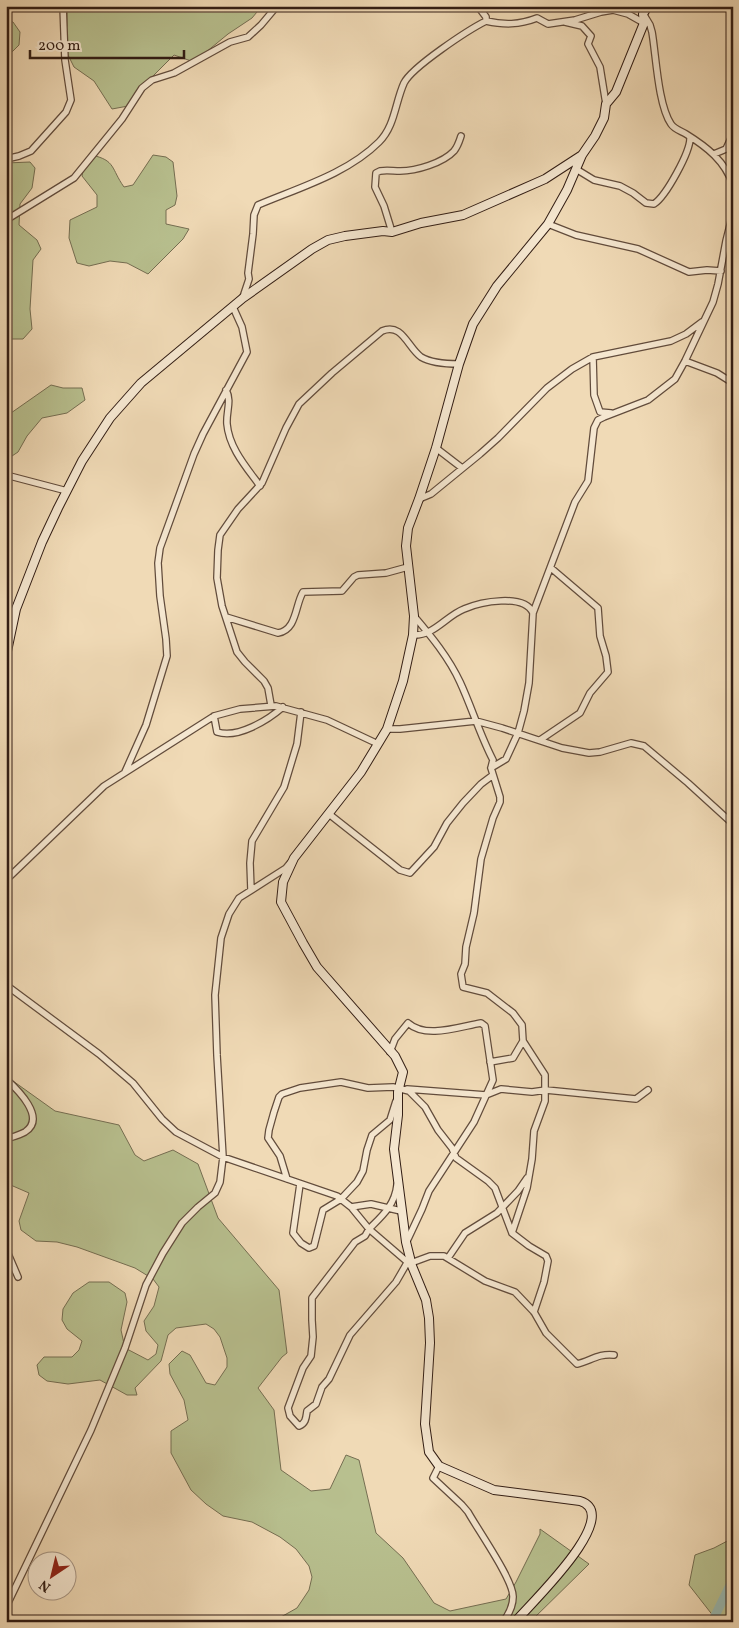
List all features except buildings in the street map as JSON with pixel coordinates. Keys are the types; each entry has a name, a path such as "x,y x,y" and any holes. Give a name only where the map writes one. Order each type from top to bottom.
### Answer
{"main road":[{"path":"514,1622 573,1557 585,1536 591,1520 592,1510 580,1501 494,1490 439,1466 429,1452 425,1424 430,1343 429,1318 426,1300 410,1264 401,1211 394,1139 398,1115 399,1090 403,1072 399,1062 372,1028 318,967 289,920 281,902 281,896 283,879 294,858 361,772 387,729 403,680 413,635 414,616 406,546 407,531 436,448 459,364 473,324 497,286 548,224 582,155 604,118 606,104 616,92 644,23 642,14 648,6"},
{"path":"6,656 16,609 42,542 67,491 82,461 110,418 141,383 243,298 312,249 328,240 383,231 392,232 421,223 463,214 545,179 582,155"}],"street":[{"path":"6,159 19,156 31,150 66,112 72,100 65,60 62,6"},
{"path":"6,220 74,178 122,119 142,88 152,80 174,72 230,42 252,35 276,6"},
{"path":"481,6 480,9 486,17 486,21"},
{"path":"243,298 249,279 254,215 258,205 329,176 353,163 380,142 393,121 405,82 413,72 460,36 486,21 523,24 537,18 548,24 575,20 613,10 628,14 644,23"},
{"path":"642,14 650,25 652,32 663,102 668,120 676,129 714,154 731,172 733,185"},
{"path":"563,22 582,26 591,36 588,44 600,67 606,104"},
{"path":"714,154 726,148 733,134"},
{"path":"392,232 384,206 374,187 376,173 380,171 413,170 447,157 458,146 461,136"},
{"path":"576,169 594,180 620,186 633,192 646,203 654,204 672,181 690,144 690,137"},
{"path":"419,499 431,494 498,438 565,373 593,357 671,341 689,333 703,322 713,302 733,213"},
{"path":"548,224 576,235 638,249 689,272 721,271"},
{"path":"125,772 146,725 167,656 160,596 158,563 160,548 194,454 247,352 242,327 233,307"},
{"path":"490,768 506,759 518,733 526,705 529,683 533,613 575,502 588,481 594,428 598,420 608,416 610,413 648,400 675,379 686,361 707,314"},
{"path":"271,706 268,688 238,652 226,617 217,578 220,535 238,509 265,478 286,428 299,404 382,331 387,329 394,330 400,334 419,356 426,360 459,364"},
{"path":"593,357 594,395 600,412 610,413"},
{"path":"686,361 717,373 733,383"},
{"path":"226,390 229,398 227,425 230,438 236,452 260,486"},
{"path":"436,448 462,468"},
{"path":"6,476 67,491"},
{"path":"226,617 282,633 290,626 303,592 342,591 358,575 386,573 408,567"},
{"path":"540,740 580,714 590,693 606,675 608,669 600,636 598,608 551,568"},
{"path":"413,635 423,636 460,611 485,603 516,602 528,606 533,613"},
{"path":"414,616 428,633 460,682 493,760 490,768 500,797 481,859 474,913 466,947 465,964 461,974 463,986 487,993 513,1013 522,1025 523,1041 545,1074 544,1106 534,1131 532,1159 523,1204 512,1233"},
{"path":"6,880 104,786 214,716 240,709 271,706 283,707 327,720 378,744"},
{"path":"214,716 217,732 228,733 251,728 264,722 283,707"},
{"path":"251,890 250,863 252,841 284,787 297,744 297,728 301,712"},
{"path":"387,729 476,721 562,748 589,753 600,752 631,743 644,746 733,824"},
{"path":"330,814 400,870 410,873 434,847 447,823 463,803 481,784 493,775"},
{"path":"6,1607 91,1430 125,1348 146,1285 162,1253 182,1223 215,1193 220,1182 223,1157 215,995 221,938 229,914 239,898 286,868 294,858"},
{"path":"6,986 99,1054 133,1083 162,1119 176,1132 223,1157 332,1194 341,1199 369,1229 410,1264"},
{"path":"390,1052 395,1039 408,1023 413,1027 429,1032 481,1022 485,1026 493,1080 474,1122 432,1186 406,1242"},
{"path":"490,1062 513,1058 523,1041"},
{"path":"6,1079 28,1103 32,1115 30,1126 27,1130 6,1139"},
{"path":"287,1178 280,1156 268,1138 274,1112 279,1097 282,1094 300,1088 341,1082 368,1088 393,1087 409,1091 425,1107 438,1130 452,1148 454,1155 464,1166 488,1181 494,1188 499,1195 502,1209 512,1233 546,1256 548,1260 544,1282 534,1312"},
{"path":"399,1090 486,1095 501,1090 532,1092 546,1090 636,1099 648,1090"},
{"path":"300,1184 293,1233 308,1248 314,1246 323,1210 341,1199 361,1175 372,1135 391,1118 399,1090"},
{"path":"397,1175 396,1191 389,1208 364,1236 355,1242 312,1298 314,1337 311,1356 303,1368 288,1408 290,1416 299,1426 303,1424 307,1411 316,1404 322,1387 330,1379 350,1335 386,1295 410,1264 430,1256 440,1255 448,1258 485,1281 515,1292 534,1312 546,1333 577,1364 599,1355 614,1355"},
{"path":"448,1258 465,1233 502,1209 528,1177"},
{"path":"351,1208 371,1204 401,1211"},
{"path":"404,1223 415,1224"},
{"path":"6,1249 18,1278"},
{"path":"439,1466 433,1478 462,1504 468,1512 509,1582 513,1596 510,1612 503,1622"}],"green space":[{"path":"67,6 262,6 252,18 228,34 194,62 174,55 140,89 128,106 112,109 94,81 74,67 63,45 67,25"},
{"path":"6,19 13,22 20,32 19,45 6,58"},
{"path":"91,155 109,163 124,187 133,185 153,155 166,157 173,162 177,196 175,205 166,210 166,224 189,229 183,239 148,274 127,263 110,261 89,266 77,263 69,238 70,220 97,207 97,195 82,176 85,161"},
{"path":"30,162 35,168 32,188 20,204 19,225 37,240 41,249 33,260 30,309 32,329 23,339 6,339 6,163"},
{"path":"51,385 63,388 82,388 85,400 67,413 42,418 27,436 18,452 6,460 6,411 11,413"},
{"path":"6,1076 55,1111 119,1125 135,1155 144,1161 173,1150 198,1164 218,1218 279,1290 287,1353 258,1388 274,1410 281,1470 311,1491 330,1489 346,1455 359,1460 376,1533 403,1558 434,1603 450,1611 506,1599 540,1534 540,1529 589,1564 530,1622 272,1622 297,1608 309,1590 312,1577 309,1566 296,1549 280,1537 252,1522 223,1516 206,1504 191,1490 171,1453 171,1431 188,1420 184,1400 170,1374 169,1364 182,1351 190,1355 206,1383 215,1385 227,1367 227,1358 220,1337 214,1329 206,1324 176,1328 168,1335 161,1361 135,1388 137,1395 127,1395 100,1380 68,1384 47,1381 39,1375 37,1365 44,1357 72,1357 79,1350 82,1341 67,1329 62,1320 63,1309 73,1293 89,1282 109,1282 125,1293 127,1302 121,1330 125,1348 148,1360 156,1354 158,1345 146,1331 144,1321 154,1306 159,1287 153,1279 135,1268 77,1247 57,1242 36,1241 21,1230 19,1221 29,1193 6,1183"},
{"path":"733,1538 733,1622 722,1622 714,1617 689,1585 695,1555"}],"waterway":[{"path":"712,1622 733,1579"}]}
